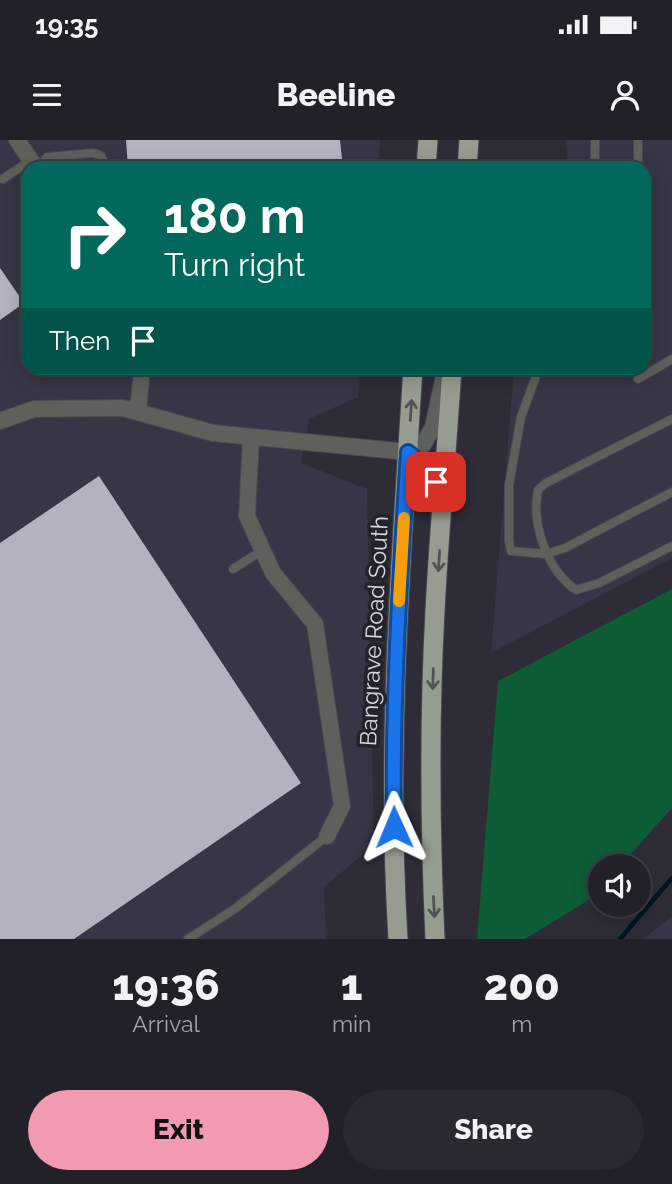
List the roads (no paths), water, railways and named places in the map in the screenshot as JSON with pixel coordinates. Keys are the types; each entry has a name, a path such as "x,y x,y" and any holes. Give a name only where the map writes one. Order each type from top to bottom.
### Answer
{"highway":[{"path":"426,161 428,140"},
{"path":"468,161 469,140"},
{"name":"Bangrave Road South","path":"398,939 394,880 393,746 400,570 413,375"},
{"path":"435,939 430,748 435,611 452,375"}],"street":[{"path":"17,140 32,161"},
{"path":"138,412 141,375"},
{"path":"0,421 33,409 123,408 213,433 408,452 423,445 433,427 444,375"},
{"path":"251,437 247,516 273,573 315,624 342,806 327,836"},
{"path":"408,452 424,466 436,482 442,510"}],"lane":[{"path":"594,140 595,161"},
{"path":"638,140 638,161"},
{"path":"42,161 47,158 94,153 101,156 104,161"},
{"path":"3,179 21,171"},
{"path":"651,371 672,359"},
{"path":"536,375 521,417 509,485 511,551 546,554 565,548 672,492"},
{"path":"672,419 546,484 538,490 535,503 546,554 566,583 576,590 599,583 672,546"},
{"path":"233,569 262,550"},
{"path":"188,939 236,908 327,836"}],"waterway":[{"path":"620,939 672,878"}]}
